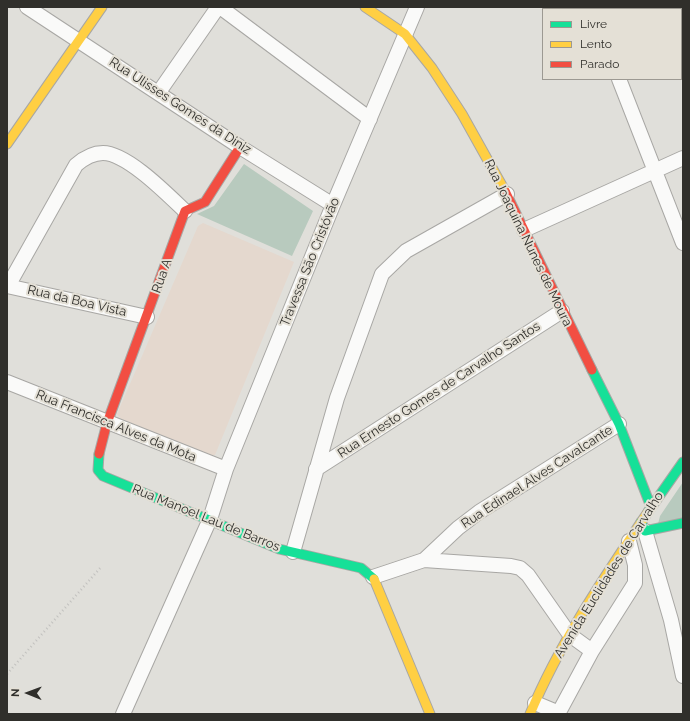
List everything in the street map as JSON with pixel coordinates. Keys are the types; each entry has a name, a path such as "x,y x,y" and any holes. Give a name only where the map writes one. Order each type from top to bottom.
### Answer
{"main road":[{"path":"7,144 102,7"},
{"name":"Rua Joaquina Nunes de Moura","path":"365,7 405,34 432,68 462,114 507,194 562,311 619,424 651,507"},
{"path":"186,211 205,202 240,147"},
{"name":"Rua A","path":"103,476 96,466 107,423 186,211"},
{"name":"Avenida Euclidades de Carvalho","path":"532,708 570,635 629,541 643,526 651,507 683,462"},
{"name":"Rua Manoel Lau de Barros","path":"103,476 210,519 279,549 361,568 373,577"},
{"path":"643,526 683,523"},
{"path":"373,577 430,714"}],"street":[{"name":"Rua Ulisses Gomes da Diniz","path":"27,7 159,92 240,147 333,205"},
{"path":"159,92 219,7 370,119"},
{"name":"Travessa São Cristóvão","path":"123,714 210,519 226,469 333,205 417,7"},
{"path":"619,80 683,243"},
{"path":"7,286 76,165 85,157 103,153 118,156 141,172 186,211"},
{"path":"524,230 683,158"},
{"path":"293,552 337,398 382,274 406,251 507,194"},
{"name":"Rua da Boa Vista","path":"7,286 147,317"},
{"name":"Rua Ernesto Gomes de Carvalho Santos","path":"316,469 562,311"},
{"name":"Rua Francisca Alves da Mota","path":"7,382 226,469"},
{"name":"Rua Edinael Alves Cavalcante","path":"373,577 424,560 458,528 479,512 619,424"},
{"path":"643,526 677,619 683,676"},
{"path":"532,708 559,713 592,651 635,584 635,565 629,541"},
{"path":"424,560 511,566 520,568 528,575 570,635 592,651"}],"path":[{"path":"7,674 101,567"}],"shaded area":[{"path":"203,223 294,262 215,455 210,455 121,419 117,414 198,226"}],"green space":[{"path":"244,164 313,211 292,256 197,214 214,206"},
{"path":"683,482 683,518 658,524 660,516"}],"traffic: fast":[{"path":"592,370 619,424 651,507"},
{"path":"99,454 98,470 103,476 279,549 361,568 374,579"},
{"path":"648,512 683,462"},
{"path":"641,522 645,531 683,523"}],"traffic: slow":[{"path":"7,144 102,7"},
{"path":"365,7 405,34 432,68 462,114 505,191"},
{"path":"530,714 569,635 648,512"},
{"path":"374,579 430,714"}],"traffic: jam":[{"path":"99,454 107,423 185,211 205,202 240,147"},
{"path":"505,191 592,370"}]}
